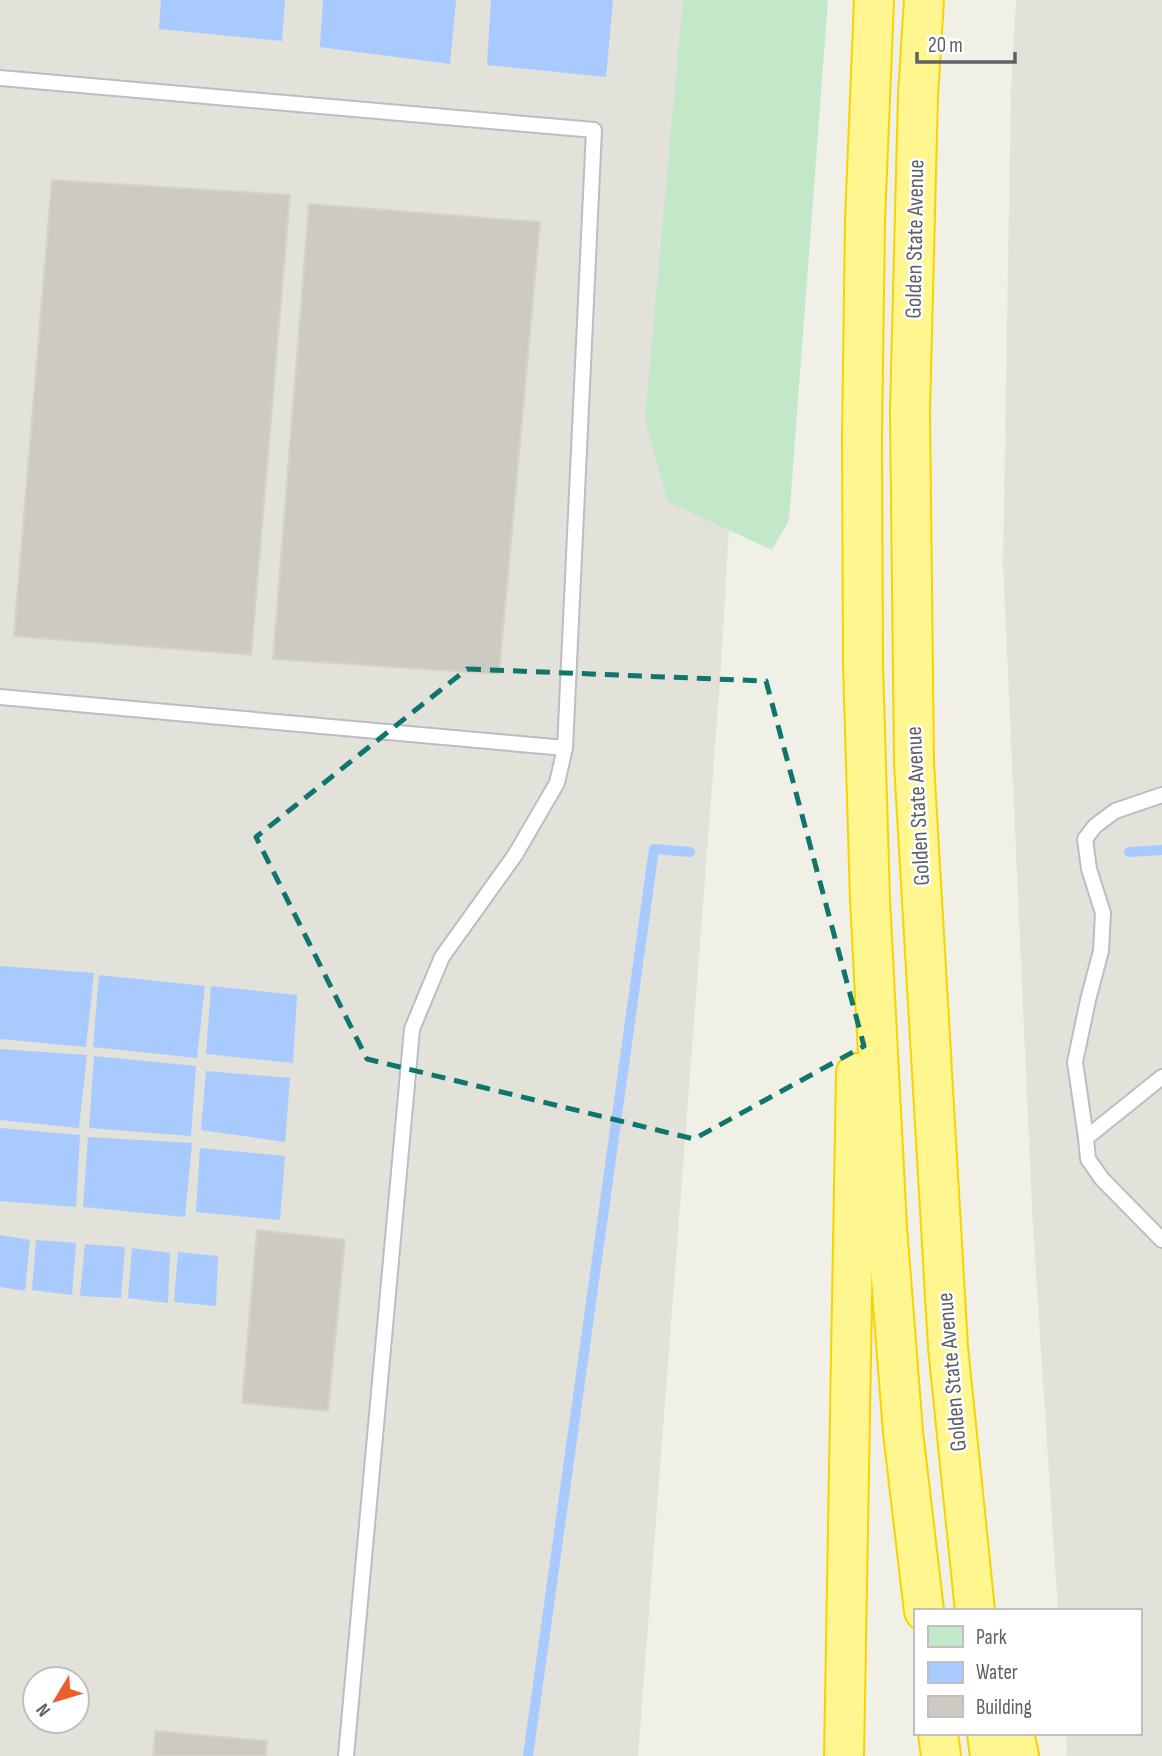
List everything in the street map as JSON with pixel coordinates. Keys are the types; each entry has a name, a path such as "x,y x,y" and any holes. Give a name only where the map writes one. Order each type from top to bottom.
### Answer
{"highway":[{"path":"874,0 865,220 862,438 863,663 870,900 887,1227 903,1432 924,1609"},
{"name":"Golden State Avenue","path":"925,0 918,95 910,411 914,763 948,1347 975,1609"},
{"path":"844,1756 855,1090 870,900"},
{"path":"963,1498 988,1609"},
{"path":"938,1735 941,1756"},
{"path":"987,1735 990,1756"},
{"path":"1014,1735 1019,1756"}],"lane":[{"path":"0,78 594,130 565,748 557,783 514,855 442,957 412,1029 346,1756"},
{"path":"0,697 565,748"},
{"path":"1162,795 1115,811 1095,826 1086,839 1088,869 1103,913 1101,951 1074,1062 1088,1158 1102,1180 1162,1240"},
{"path":"1086,1138 1162,1077"}],"highlighted area":[{"path":"467,669 766,681 864,1046 694,1139 367,1059 256,837"}],"shaded area":[{"path":"0,0 760,0 720,681 638,1756 0,1756"},
{"path":"1016,0 1162,0 1162,1756 1067,1756 1066,1735 1141,1735 1141,1609 1058,1609 1033,1227 1003,563 1011,91"}],"green space":[{"path":"683,0 828,0 789,520 772,550 668,502 645,420"}],"water":[{"path":"161,0 285,0 282,41 159,29"},
{"path":"323,0 456,0 450,64 320,47"},
{"path":"491,0 613,0 606,77 487,65"},
{"path":"0,966 94,973 86,1047 0,1039"},
{"path":"99,975 205,986 197,1058 93,1047"},
{"path":"211,986 297,995 293,1063 206,1054"},
{"path":"0,1049 87,1055 79,1128 0,1120"},
{"path":"94,1056 196,1066 191,1136 89,1128"},
{"path":"206,1071 290,1078 285,1142 201,1130"},
{"path":"0,1128 80,1135 76,1207 0,1201"},
{"path":"88,1137 192,1143 185,1217 83,1207"},
{"path":"200,1148 285,1156 280,1220 196,1212"},
{"path":"0,1235 30,1240 25,1291 0,1287"},
{"path":"36,1240 76,1243 72,1295 32,1290"},
{"path":"85,1244 125,1247 121,1298 80,1296"},
{"path":"132,1248 170,1253 168,1303 128,1298"},
{"path":"178,1252 218,1256 216,1306 174,1302"}],"building":[{"path":"52,180 290,195 251,655 14,636"},
{"path":"309,204 540,222 499,674 273,659"},
{"path":"257,1230 345,1240 328,1411 242,1403"},
{"path":"155,1731 267,1741 266,1756 153,1756"}],"waterway":[{"path":"528,1756 654,849 690,852"},
{"path":"1129,852 1162,850"}]}
